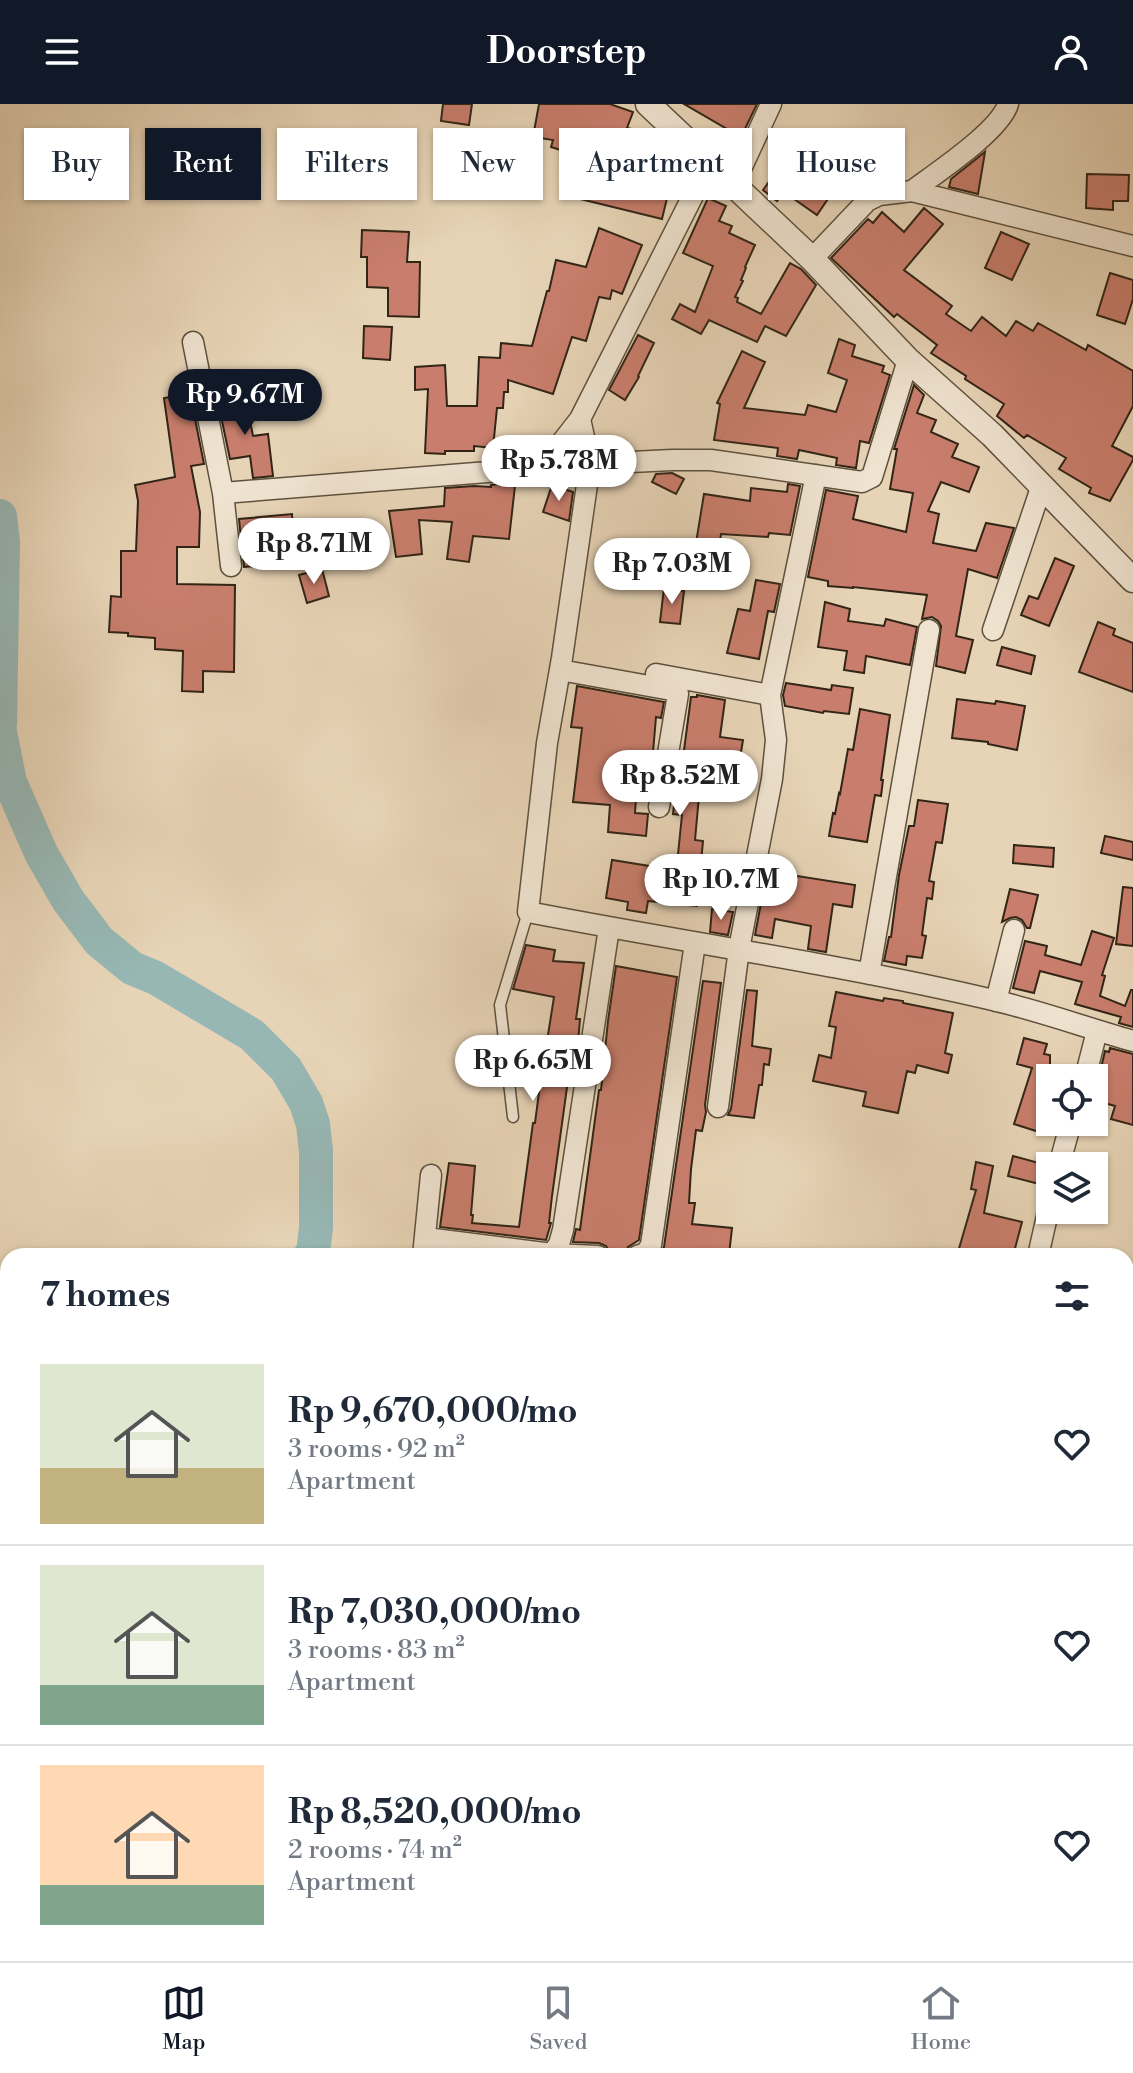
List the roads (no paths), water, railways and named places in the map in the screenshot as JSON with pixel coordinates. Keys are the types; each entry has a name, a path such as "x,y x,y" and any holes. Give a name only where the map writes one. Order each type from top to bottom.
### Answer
{"street":[{"path":"648,104 674,128"},
{"path":"752,145 771,104"},
{"path":"912,191 961,155 992,127 1008,104"},
{"path":"812,259 867,201 879,195 912,191 1133,246"},
{"path":"541,469 580,419 691,200"},
{"path":"751,200 908,360 992,435 1133,580"},
{"path":"193,342 223,493 231,566"},
{"path":"223,493 672,460 711,460 858,482 872,477 908,360"},
{"path":"580,419 590,464 547,743 528,912 739,949 996,1001 1133,1041"},
{"path":"718,1107 739,949 772,779 776,740 770,695 816,475"},
{"path":"993,630 1042,485"},
{"path":"869,974 929,630"},
{"path":"561,664 770,695"},
{"path":"561,664 677,691 659,807"},
{"path":"556,1248 563,1230 609,928"},
{"path":"996,1001 1014,930"},
{"path":"649,1248 695,943"},
{"path":"1089,1064 1097,1031"},
{"path":"424,1247 431,1175"},
{"path":"1040,1248 1045,1224"}],"lane":[{"path":"513,1117 500,1005 528,912"}],"waterway":[{"path":"0,516 3,542 0,724"},
{"path":"0,732 10,782 41,853 68,900 99,941 132,968 156,978 252,1035 286,1069 306,1103 313,1124 316,1151 314,1248"}]}
